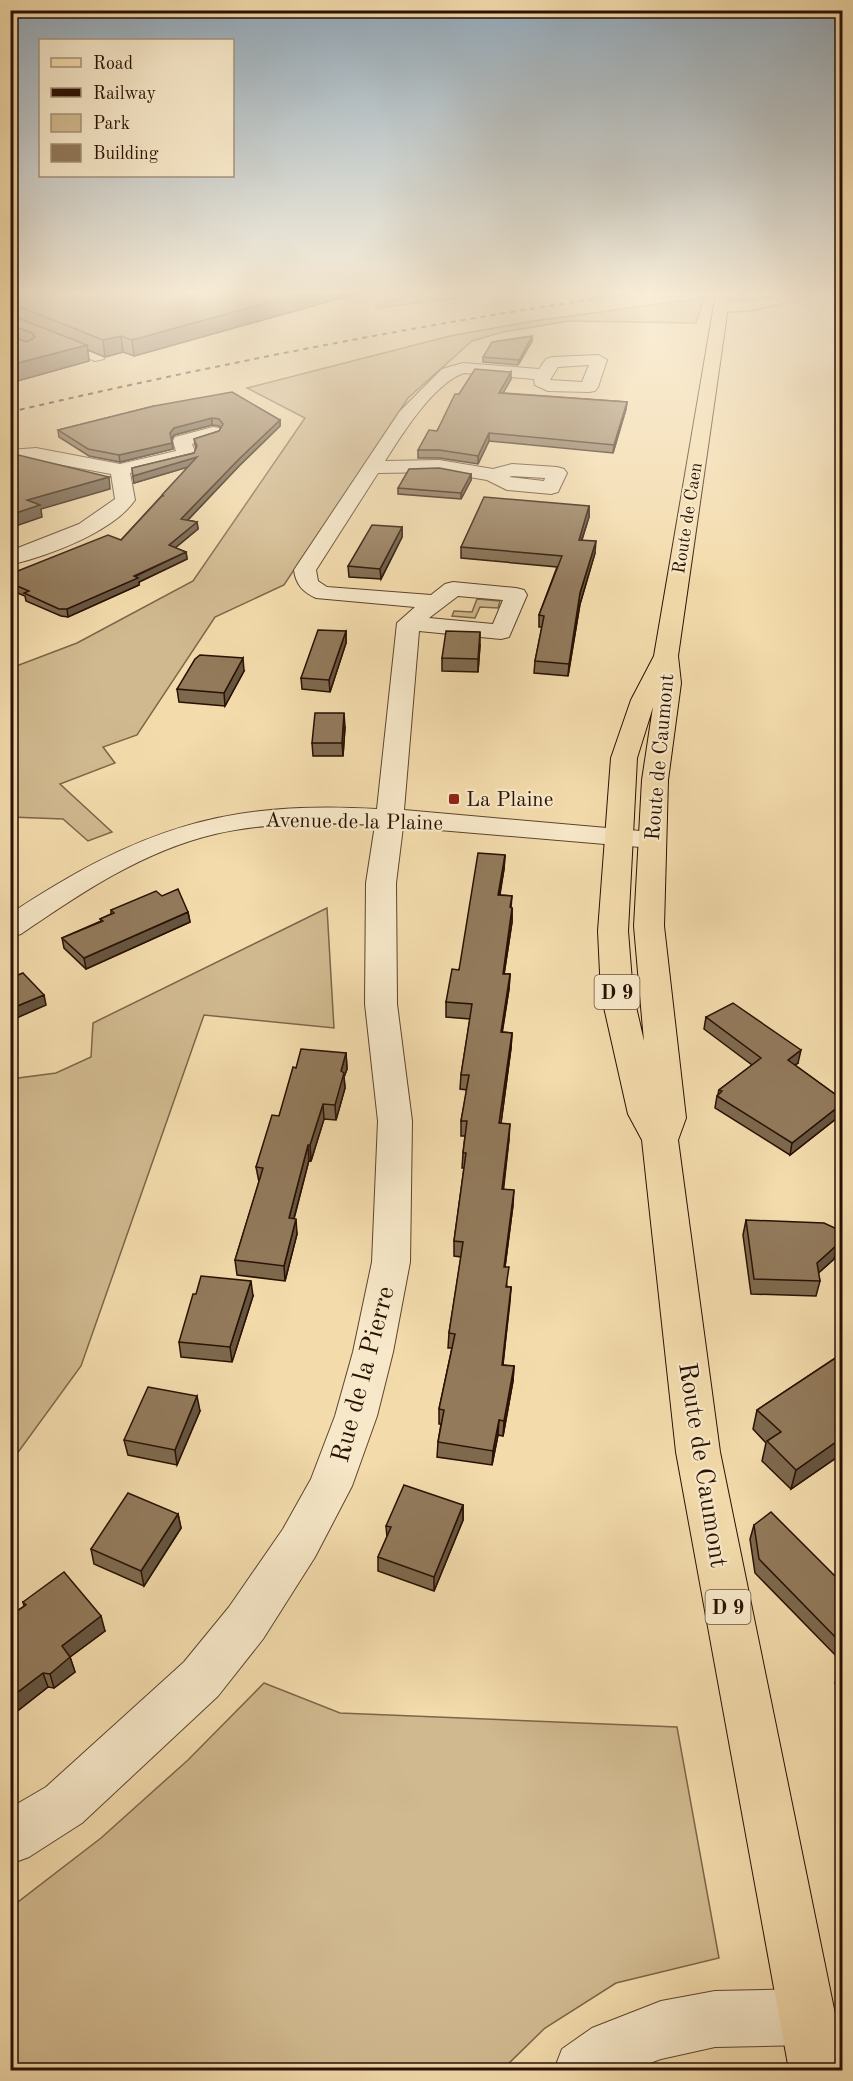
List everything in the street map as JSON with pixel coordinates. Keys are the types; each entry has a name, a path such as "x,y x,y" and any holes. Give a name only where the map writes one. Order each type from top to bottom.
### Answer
{"main road":[{"name":"Route de Caen","path":"666,656 707,390"},
{"name":"Route de Caumont","path":"666,656 643,700 627,747 622,777 613,931 617,994 645,1114 660,1140 698,1452 818,2070"},
{"name":"Route de Caumont","path":"660,1140 669,1118 649,926 655,780 669,683 666,656"}],"street":[{"path":"431,390 406,415 305,570 306,582 311,588 324,593 436,602"},
{"path":"10,456 36,454 120,470 187,454 182,441 213,432"},
{"path":"372,467 439,466 493,475"},
{"path":"10,559 87,529 117,509 125,500 120,470"},
{"path":"453,589 516,595 501,632 408,623 453,589"},
{"name":"Rue de la Pierre","path":"10,1838 64,1805 201,1678 246,1623 299,1543 330,1486 356,1416 373,1352 391,1262 395,1183 394,1121 381,1004 381,883 390,817 408,623"},
{"name":"Avenue de la Plaine","path":"10,928 82,879 135,852 178,836 221,824 263,818 390,817 652,840"},
{"path":"583,2070 612,2048 661,2030 715,2019 807,2017"}],"green space":[{"path":"251,390 417,390 408,398 284,585 215,617 137,735 103,747 115,763 60,784 112,832 88,841 63,819 11,817 11,668 77,643 193,581 305,418"},
{"path":"477,599 500,601 498,608 480,607 475,618 452,616 454,611 472,612"},
{"path":"327,908 334,1028 204,1015 81,1366 11,1462 11,1079 56,1073 91,1057 93,1023"},
{"path":"264,1683 340,1713 677,1727 719,1958 616,1983 545,2028 502,2070 11,2070 10,1931 18,1902 101,1838 188,1760"}],"building":[{"path":"461,390 501,390 499,393 627,402 614,445 489,433 478,456 439,450 418,450 429,430 437,431 455,394 459,394"},
{"path":"232,392 280,420 181,519 197,522 169,545 186,552 134,576 138,578 67,609 59,609 24,593 29,591 10,583 10,574 108,535 121,540 164,496 162,495 197,457 133,476 132,468 194,453 197,446 194,439 219,431 223,424 219,419 212,418 174,428 170,433 172,443 119,455 88,449 58,430 154,406"},
{"path":"10,453 109,477 27,500 40,505 10,515"},
{"path":"439,468 471,474 461,493 398,488 409,469"},
{"path":"484,497 589,506 579,540 596,541 580,593 569,664 535,661 544,616 539,615 562,556 461,547"},
{"path":"372,525 402,527 380,569 348,566"},
{"path":"318,630 346,631 329,680 301,678"},
{"path":"446,631 480,632 478,659 442,658"},
{"path":"200,655 243,658 224,693 177,689 195,659"},
{"path":"315,713 344,713 342,743 312,743"},
{"path":"478,853 505,855 498,895 512,896 503,974 510,974 501,1032 512,1033 499,1123 510,1124 502,1189 514,1190 504,1267 509,1267 506,1287 511,1287 502,1365 514,1366 504,1421 499,1420 493,1451 438,1442 444,1410 439,1409 455,1334 449,1333 463,1242 454,1241 466,1153 463,1153 467,1121 461,1121 469,1075 461,1075 472,1004 446,1002 452,969 459,970"},
{"path":"178,889 188,912 84,958 62,938 103,921 100,919 114,913 111,910 156,891 162,896"},
{"path":"23,973 44,995 10,1009 10,978"},
{"path":"733,1003 801,1050 788,1060 843,1100 843,1103 792,1143 717,1096 722,1091 719,1090 761,1058 706,1017"},
{"path":"301,1049 346,1053 341,1071 344,1073 335,1105 323,1104 310,1145 308,1145 289,1218 296,1219 284,1266 235,1260 263,1168 256,1167 272,1115 279,1116 293,1067 296,1068"},
{"path":"746,1220 824,1223 837,1229 838,1244 817,1263 820,1281 754,1279"},
{"path":"201,1276 251,1281 230,1347 179,1342 193,1294 196,1294"},
{"path":"843,1353 843,1437 796,1470 767,1441 781,1432 757,1410"},
{"path":"148,1387 197,1396 175,1450 124,1440"},
{"path":"404,1485 463,1505 434,1577 378,1557 391,1527 386,1526"},
{"path":"128,1493 178,1514 141,1571 91,1549"},
{"path":"771,1512 843,1584 843,1645 759,1559 754,1525"},
{"path":"64,1572 101,1616 62,1646 70,1657 50,1674 43,1673 10,1698 10,1616 26,1605 23,1602"}],"railway":[{"path":"10,412 107,390"}],"place":[{"name":"La Plaine","path":"454,799"}]}
